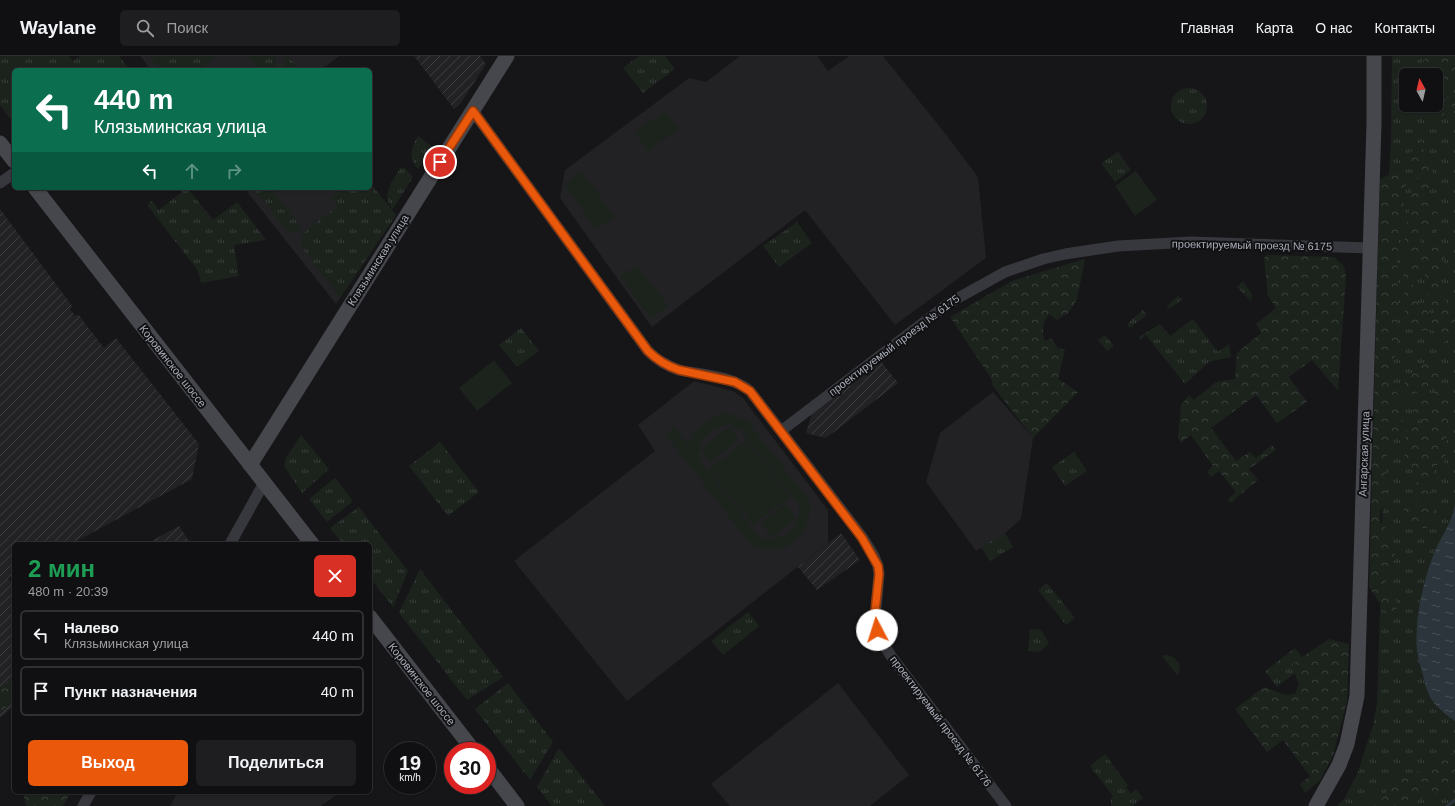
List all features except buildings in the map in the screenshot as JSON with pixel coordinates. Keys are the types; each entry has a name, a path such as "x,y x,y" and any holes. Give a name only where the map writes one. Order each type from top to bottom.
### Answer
{"street":[{"name":"Клязьминская улица","path":"250,465 507,56"},
{"name":"Ангарская улица","path":"1364,56 1374,93"},
{"name":"Ангарская улица","path":"1316,806 1339,764 1347,744 1357,696 1374,56"},
{"name":"проектируемый проезд № 6176","path":"473,111 644,345 656,359 679,370 735,382 743,386 750,391 781,431 862,538 878,566 879,574 875,621 879,637 1006,806"},
{"path":"0,143 12,158"},
{"path":"0,183 12,174"},
{"name":"Коровинское шоссе","path":"37,190 310,542"},
{"name":"проектируемый проезд № 6175","path":"781,431 949,303 1005,272 1043,259 1118,246 1191,242 1370,248"},
{"path":"231,542 264,483"},
{"name":"Коровинское шоссе","path":"372,620 467,742"},
{"path":"496,779 517,806"},
{"path":"83,806 90,794"}],"shaded area":[{"path":"140,56 339,56 328,65 320,68 149,68"},
{"path":"414,56 480,56 486,64 461,103 454,109"},
{"path":"740,56 817,56 828,71 849,56 883,56 978,177 986,258 895,325 805,210 652,327 560,198 565,170 689,78 706,82"},
{"path":"372,185 396,215 336,304 246,190 372,190"},
{"path":"0,209 73,307 70,309 75,316 78,314 104,348 116,338 199,444 192,479 75,542 12,542 12,575 8,578 12,583 12,708 0,718"},
{"path":"880,360 898,383 826,438 806,433 812,413"},
{"path":"694,381 733,391 743,398 828,510 828,543 627,701 514,561 655,451 638,425"},
{"path":"993,392 1033,438 1021,519 1005,533 976,551 926,482 940,433"},
{"path":"179,526 190,542 150,542"},
{"path":"841,533 860,560 817,590 798,567"},
{"path":"838,683 909,775 870,806 730,806 711,784"},
{"path":"177,794 338,794 321,806 170,806"}],"green space":[{"path":"0,56 69,56 73,61 80,56 119,56 128,68 12,68 12,121 0,105"},
{"path":"149,56 217,56 202,68 158,68"},
{"path":"246,56 276,56 276,66 274,68 258,68"},
{"path":"639,56 665,56 675,69 643,93 623,68"},
{"path":"1392,56 1455,56 1455,806 1337,806 1344,799 1358,772 1373,725 1377,703 1384,453 1384,259 1391,142"},
{"path":"1427,56 1450,56 1455,66 1455,79 1443,87 1443,68 1414,68 1416,64 1423,62"},
{"path":"289,57 298,68 283,68 285,60"},
{"path":"1193,88 1202,93 1206,99 1206,113 1202,119 1193,124 1185,124 1176,119 1172,113 1171,102 1176,93 1182,89"},
{"path":"1449,95 1455,98 1455,111 1445,112 1440,118 1433,112 1443,112 1443,104"},
{"path":"665,111 678,129 649,151 635,133"},
{"path":"418,136 433,147 418,169 413,161 412,149"},
{"path":"1421,140 1425,154 1431,159 1433,166 1432,180 1428,195 1434,199 1439,221 1438,229 1431,233 1423,234 1420,241 1425,246 1439,243 1445,248 1447,253 1442,261 1449,268 1440,277 1440,289 1444,299 1455,310 1455,332 1448,340 1441,344 1433,330 1415,330 1406,323 1403,269 1410,263 1404,246 1413,181 1419,177 1422,170 1417,164 1410,161 1407,153 1414,151 1417,152","holes":["1424,268 1428,296 1436,317 1418,305 1418,297 1413,292 1413,277 1418,270"]},
{"path":"1118,152 1131,170 1115,182 1101,163"},
{"path":"400,168 405,168 413,177 393,209 389,204 388,199 389,188"},
{"path":"1136,171 1157,200 1135,216 1115,186"},
{"path":"582,172 614,216 596,229 564,184"},
{"path":"1391,174 1398,174 1406,184 1397,255 1399,335 1393,363 1391,384 1401,399 1401,414 1403,423 1397,438 1391,442 1385,462 1387,500 1380,510 1381,523 1390,532 1395,551 1394,562 1386,582 1386,586 1389,591 1395,595 1397,603 1396,614 1390,618 1369,587 1380,179"},
{"path":"372,185 396,215 340,298 303,249 301,243 301,239 304,234 338,207 331,198 341,190 372,190"},
{"path":"181,190 189,190 213,220 237,202 266,240 234,245 239,276 201,283 196,268 147,205 152,201 159,210 182,192"},
{"path":"255,190 272,190 302,228 297,232 288,232"},
{"path":"797,222 812,243 779,267 763,246"},
{"path":"1267,255 1334,257 1344,266 1346,276 1338,391 1312,360 1289,377 1307,402 1277,423 1256,395 1211,428 1236,461 1250,452 1256,458 1272,445 1276,450 1249,469 1258,480 1230,503 1228,499 1236,492 1219,471 1211,477 1207,472 1213,466 1191,435 1181,443 1178,438 1181,405 1189,395 1194,400 1216,382 1235,379 1237,353 1261,333 1256,324 1276,308 1268,296 1264,258"},
{"path":"1085,259 1077,300 1068,313 1057,320 1049,314 1043,327 1045,341 1051,338 1057,347 1065,350 1058,379 1078,392 1033,438 993,386 991,378 950,317 1012,281"},
{"path":"637,265 668,306 651,318 620,277"},
{"path":"1243,281 1252,295 1251,301 1237,287"},
{"path":"1178,296 1182,299 1177,304 1167,308 1168,305"},
{"path":"1143,310 1147,315 1130,328 1127,324"},
{"path":"1193,319 1218,352 1229,344 1231,357 1209,362 1185,384 1146,335 1140,340 1139,337 1160,324 1170,336"},
{"path":"521,328 539,351 517,367 499,345"},
{"path":"1105,335 1114,346 1107,351 1098,340"},
{"path":"1435,359 1440,369 1440,379 1424,394 1418,392 1408,396 1405,385 1406,377 1427,362"},
{"path":"494,360 512,383 477,411 459,388"},
{"path":"1442,386 1452,399 1454,406 1447,418 1444,465 1438,461 1432,477 1432,487 1428,496 1433,505 1434,511 1426,529 1418,526 1409,518 1402,515 1404,508 1411,510 1419,508 1416,486 1417,475 1405,457 1404,449 1407,427 1411,421 1417,427 1425,428 1421,418 1413,411 1411,404 1414,397 1421,396 1434,403 1433,397 1435,389"},
{"path":"722,414 733,415 749,423 810,501 807,525 794,542 786,547 764,549 752,546 665,434 674,427 688,445 697,429 716,416","holes":["724,425 732,426 741,431 799,505 797,521 793,528 782,536 767,539 759,537 700,460 699,454 701,442 704,438 718,427"]},
{"path":"729,427 739,440 711,462 700,449"},
{"path":"301,435 329,469 302,493 284,466 286,458"},
{"path":"746,440 790,496 753,525 709,469"},
{"path":"440,442 479,492 448,516 409,466"},
{"path":"1074,452 1087,471 1065,486 1052,467"},
{"path":"335,478 353,501 327,522 309,499"},
{"path":"785,503 796,518 772,537 760,523"},
{"path":"359,507 408,571 393,607 372,581 372,542 341,542 330,528"},
{"path":"1005,533 1013,547 990,561 981,547"},
{"path":"420,569 503,677 467,700 399,613"},
{"path":"1047,583 1075,618 1066,625 1038,590"},
{"path":"748,612 759,626 723,655 711,641"},
{"path":"1030,629 1041,630 1049,643 1040,652 1028,651"},
{"path":"1329,639 1349,644 1347,701 1333,756 1320,780 1305,793 1300,784 1310,776 1283,740 1267,752 1235,709 1264,687 1285,695 1295,694 1299,684 1295,674 1289,666"},
{"path":"1295,648 1307,664 1277,687 1265,671"},
{"path":"1166,655 1178,662 1180,668 1178,676 1162,656"},
{"path":"12,681 12,704 0,711 0,687"},
{"path":"508,683 553,742 530,780 475,709"},
{"path":"559,748 605,806 552,806 537,787"},
{"path":"1455,753 1455,786 1427,795 1416,801 1411,806 1357,806 1370,799 1383,798 1387,787 1392,781 1417,772 1446,756"},
{"path":"1105,754 1128,785 1126,787 1131,793 1136,789 1143,798 1133,806 1111,806 1111,799 1113,796 1090,766"},
{"path":"25,794 70,794 63,806 26,806"}],"water":[{"path":"1455,503 1455,721 1436,706 1428,693 1418,657 1416,639 1418,614 1426,576 1434,553 1452,516"}],"waterway":[{"path":"1447,806 1455,800"}],"route":[{"path":"440,162 473,111 492,135 648,351 656,359 670,367 735,382 750,391 862,538 874,556 879,574 875,612 877,630"}]}
